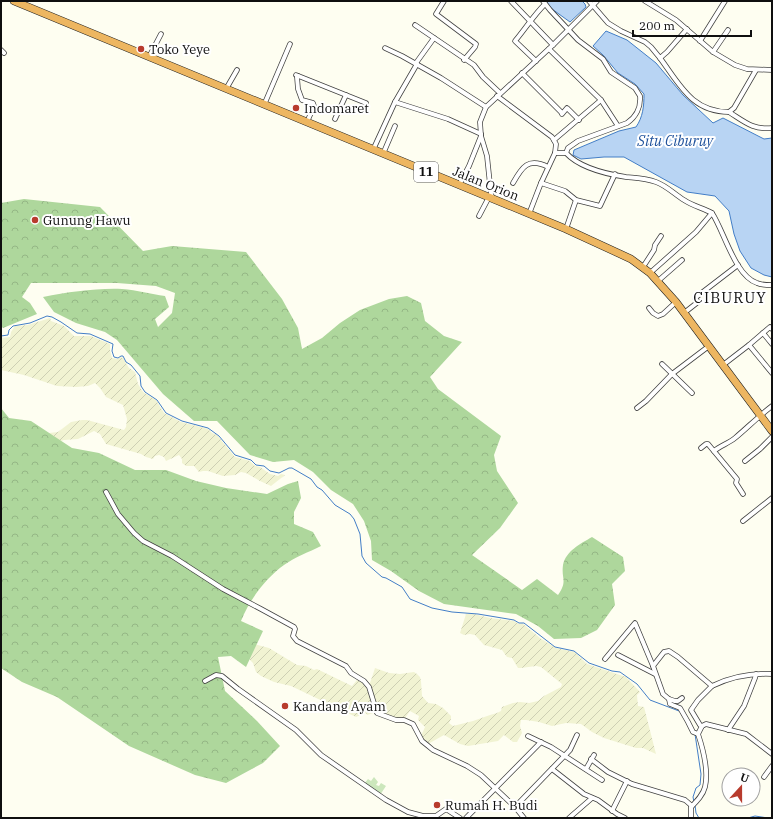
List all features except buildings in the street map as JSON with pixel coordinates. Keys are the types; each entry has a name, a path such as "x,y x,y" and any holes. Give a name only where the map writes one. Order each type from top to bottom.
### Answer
{"highway":[{"name":"Jalan Orion","path":"14,1 566,229 631,259 650,273 676,302 772,430"}],"street":[{"path":"444,1 436,14 476,44 464,60"},
{"path":"511,1 554,45"},
{"path":"589,1 608,23 645,42 651,47 694,102 710,110 730,112 754,127 763,129 772,128"},
{"path":"479,216 491,198 480,122 486,107 498,94 554,45 597,1"},
{"path":"645,1 676,20 713,52 735,65 756,70 772,70"},
{"path":"700,41 725,1"},
{"path":"536,61 515,42 531,22 534,15 544,2 578,40 603,59 611,72 630,84 638,92 640,100 637,112 632,119 627,123 578,141 568,148 566,153"},
{"path":"415,25 464,60 474,65 498,94 554,140 556,144 555,153 529,214"},
{"path":"660,58 687,29"},
{"path":"713,52 728,30"},
{"path":"149,57 161,34"},
{"path":"373,150 395,102 416,64 434,38"},
{"path":"264,105 290,44"},
{"path":"385,48 441,78 486,107"},
{"path":"549,49 601,100 618,126"},
{"path":"226,89 237,70"},
{"path":"730,112 756,70"},
{"path":"522,73 562,114 567,108 579,120"},
{"path":"307,123 314,106 313,103 305,102 301,97 297,75 366,103"},
{"path":"335,119 346,95"},
{"path":"554,140 601,100"},
{"path":"395,102 448,119 481,135"},
{"path":"383,154 395,126"},
{"path":"459,185 469,166 481,135"},
{"path":"555,153 566,153 580,164 599,171 626,177 641,177 657,182 668,188 683,200 712,213 738,265 745,274 757,283 772,286"},
{"path":"514,183 526,165 535,163 548,167"},
{"path":"541,183 565,191 576,200 600,206 615,174"},
{"path":"566,229 576,200"},
{"path":"650,273 696,232 712,213"},
{"path":"643,267 654,250 655,245 662,236"},
{"path":"658,281 682,260"},
{"path":"684,313 698,302 695,298 738,265"},
{"path":"649,308 658,316 663,314 676,302"},
{"path":"723,365 770,327 772,329"},
{"path":"763,333 772,344"},
{"path":"749,345 772,373"},
{"path":"637,408 646,401 672,374 709,346"},
{"path":"662,364 692,393"},
{"path":"714,451 734,438 772,406"},
{"path":"745,461 757,452 772,437"},
{"path":"701,448 706,444 714,451 737,479 736,483 743,494"},
{"path":"106,492 118,514 134,534 172,556 223,589 294,627 294,636 297,641 346,666 350,673 364,681 370,690 377,713 413,724 422,741 427,746 473,769 515,807 524,818"},
{"path":"743,521 772,498"},
{"path":"605,659 634,623 653,666 663,694 669,699 677,702 682,698"},
{"path":"653,666 664,652 669,651 712,686"},
{"path":"618,655 655,674"},
{"path":"205,681 220,674 238,689 296,730 321,754 386,800 408,812 423,816 436,816 446,809 460,818"},
{"path":"728,730 744,706 756,674"},
{"path":"702,726 691,710 701,696 712,686 739,676 772,674"},
{"path":"669,699 670,704 680,708 692,732 698,734"},
{"path":"691,818 691,810 706,784 704,761 698,734 702,726 706,724 750,736 772,754"},
{"path":"515,807 570,750 577,735"},
{"path":"528,736 541,742 602,780"},
{"path":"466,818 537,748 541,742"},
{"path":"586,769 594,755"},
{"path":"591,759 608,772 632,784 695,804"},
{"path":"764,777 772,766"},
{"path":"552,769 584,794 598,800 612,811 625,818"},
{"path":"612,811 627,781"},
{"path":"569,818 592,798"}],"green space":[{"path":"24,199 100,207 143,251 172,246 246,252 282,299 298,328 302,349 322,338 340,323 360,310 389,299 407,296 421,303 425,321 444,336 462,342 430,377 438,389 501,436 494,455 497,471 518,503 500,528 472,555 522,590 537,579 558,595 563,586 563,565 567,556 574,548 592,537 623,557 625,571 612,584 615,605 597,630 581,638 554,639 538,626 516,614 444,604 419,591 391,571 372,560 371,541 364,521 353,504 331,490 313,472 294,460 273,462 250,455 217,421 194,421 163,394 117,340 105,332 76,323 54,312 43,297 102,289 133,290 165,296 169,307 155,319 158,327 172,313 175,293 156,286 117,283 31,283 22,297 30,303 37,314 3,328 1,326 1,203"},
{"path":"50,318 51,321 64,326 74,336 91,336 110,344 112,358 123,358 129,368 135,372 138,384 143,392 156,400 164,413 181,422 208,429 217,435 235,457 250,461 255,466 260,467 270,474 278,476 281,474 285,475 271,486 246,473 241,472 235,475 223,476 208,471 199,472 194,466 186,466 182,463 182,459 179,455 166,461 164,457 159,455 155,456 153,459 106,444 100,434 94,431 78,439 58,442 49,433 58,432 71,422 87,420 124,430 127,419 123,405 106,397 95,383 88,386 76,387 57,386 24,375 1,370 1,338 10,337 15,326 28,325"},
{"path":"1,408 9,418 31,421 72,448 99,453 135,470 166,470 196,481 226,488 267,494 298,481 301,498 294,512 294,524 313,532 321,546 277,570 253,597 241,621 263,631 246,667 231,656 218,657 225,691 257,721 280,746 263,763 226,783 195,775 129,746 57,697 22,682 1,668"},
{"path":"470,613 490,618 514,621 519,624 522,623 540,638 556,648 575,652 587,664 626,677 640,692 637,695 638,706 644,707 656,754 643,748 636,748 604,738 581,724 566,723 552,726 526,720 521,720 520,726 522,733 517,742 513,742 504,735 498,741 468,746 460,744 444,735 428,744 421,736 425,727 418,720 419,716 410,711 405,718 397,718 378,711 369,686 375,668 389,673 400,674 414,672 417,674 421,681 422,696 428,703 436,704 443,708 451,716 449,723 453,726 497,713 501,711 502,707 513,703 529,703 538,701 561,687 562,684 541,667 536,666 518,668 512,658 507,657 502,650 484,645 475,635 464,635 460,633 466,614"},
{"path":"254,644 269,648 297,665 306,666 314,670 317,669 352,686 357,680 362,682 369,692 374,709 372,710 373,713 367,715 366,713 356,717 291,686 274,682 261,676 256,672 253,663 249,659"},
{"path":"374,777 378,782 376,785 379,786 381,783 386,786 380,795 364,784 368,779 371,781"}],"water":[{"path":"546,1 582,1 586,7 570,22 552,9"},
{"name":"Situ Ciburuy","path":"606,31 627,40 656,63 683,95 713,123 723,118 764,139 772,138 772,277 764,275 751,268 740,251 734,234 729,211 715,196 687,192 624,157 581,159 573,155 574,150 619,131 636,127 642,115 644,94 635,84 618,73 603,55 593,46"}],"waterway":[{"path":"1,336 8,335 9,330 13,326 30,323 47,316 61,322 77,333 90,334 113,344 112,351 114,357 118,358 123,356 126,362 131,365 140,376 141,386 145,392 157,400 166,413 182,421 208,428 219,436 235,455 251,460 256,465 264,466 270,471 279,473 292,468 311,479 335,505 350,514 354,519 360,534 362,556 366,563 382,577 402,587 410,599 432,608 452,612 478,614 524,623 555,647 574,651 589,663 612,671 620,672 637,684 650,700 679,711"},
{"path":"694,802 693,797 696,788 700,785 701,774 695,734"},
{"path":"695,805 696,813 699,818"},
{"path":"748,818 755,816 768,818"}],"place":[{"name":"Toko Yeye","path":"141,49"},
{"name":"Indomaret","path":"296,108"},
{"name":"Gunung Hawu","path":"35,220"},
{"name":"Kandang Ayam","path":"285,706"},
{"name":"Rumah H. Budi","path":"437,805"}],"district":[{"name":"CIBURUY","path":"730,298"}]}
